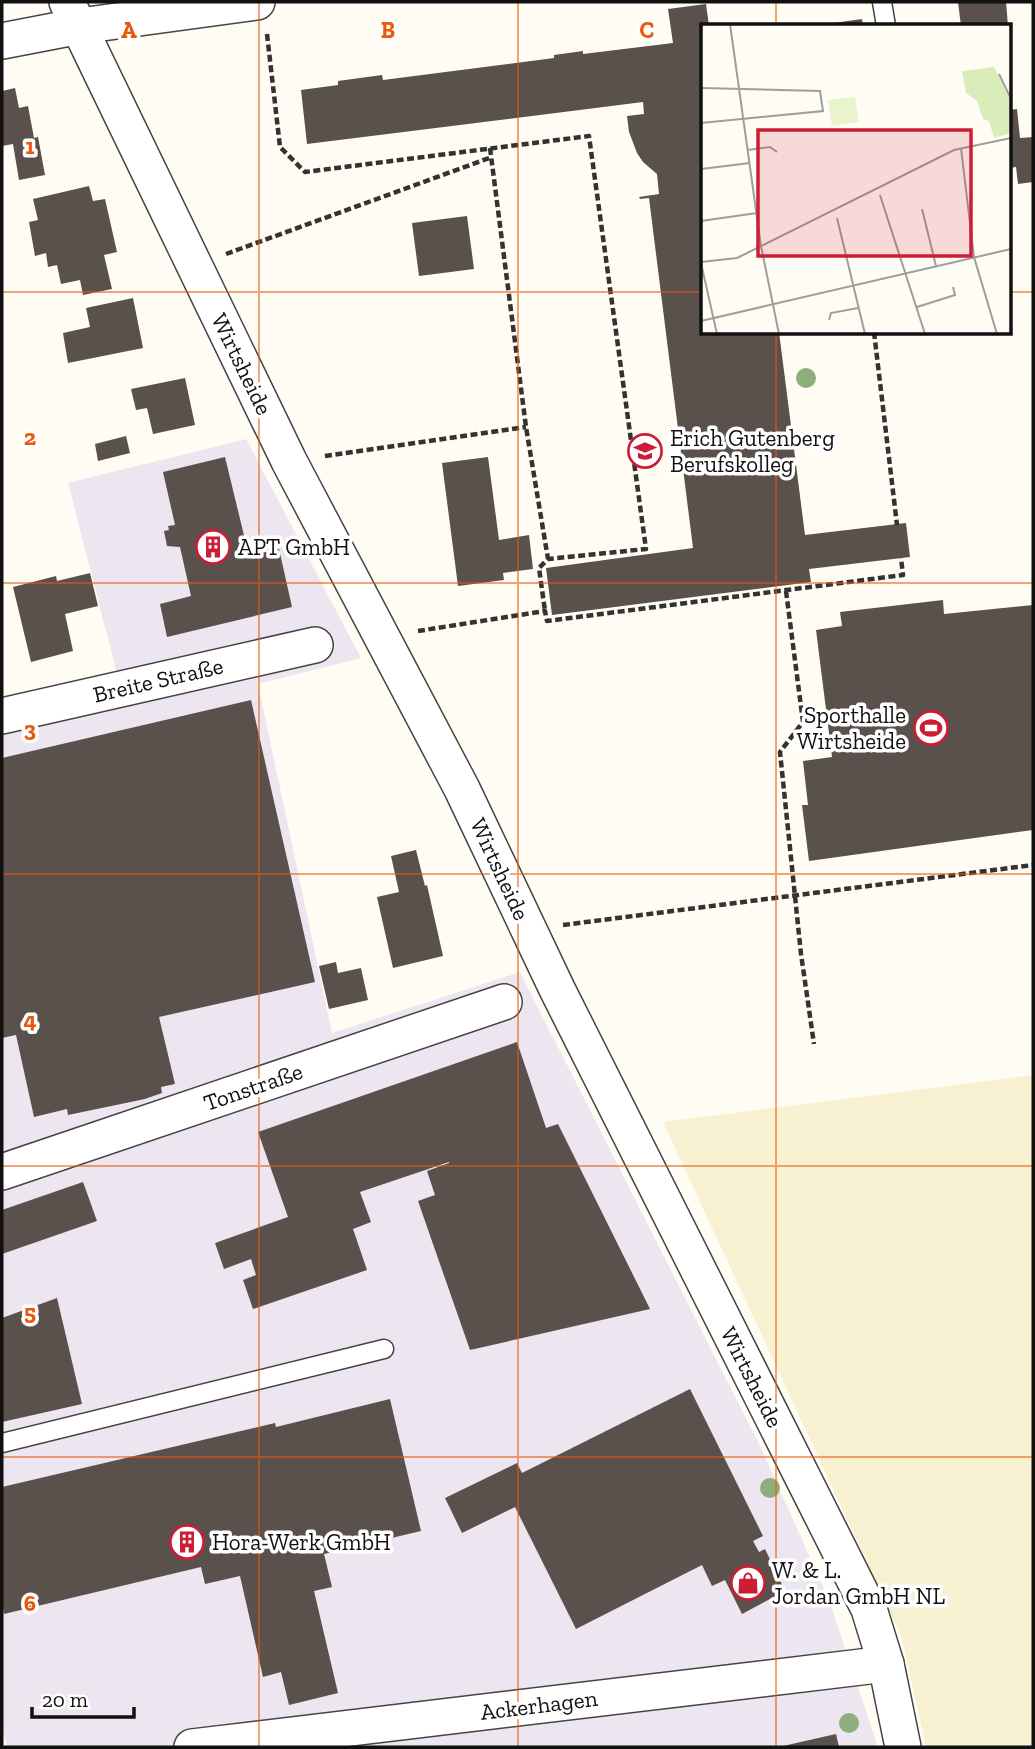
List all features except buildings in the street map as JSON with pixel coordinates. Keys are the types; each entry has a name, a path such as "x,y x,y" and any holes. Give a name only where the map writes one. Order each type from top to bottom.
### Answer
{"street":[{"path":"2,41 73,14 261,15"},
{"name":"Wirtsheide","path":"73,14 289,461 462,789 528,930 869,1609 886,1664 904,1747"},
{"name":"Breite Straße","path":"2,716 315,645"},
{"name":"Tonstraße","path":"2,1172 504,1002"},
{"name":"Ackerhagen","path":"192,1747 886,1664"}],"lane":[{"path":"882,2 886,24"},
{"path":"2,1443 384,1349"}],"path":[{"path":"261,15 280,147 305,172 589,136 646,549 548,559 539,568 547,621 903,575 901,558"},
{"path":"491,148 526,427 548,559"},
{"path":"195,266 492,157"},
{"path":"874,334 897,525"},
{"path":"289,461 526,427"},
{"path":"786,591 803,722 780,752 814,1044"},
{"path":"383,641 424,630 545,611"},
{"path":"528,930 1033,865"}],"shaded area":[{"path":"246,439 361,658 258,684 332,1033 520,972 761,1448 829,1600 878,1747 7,1747 2,1727 2,733 125,705 68,483"},
{"path":"1033,1075 1033,1747 926,1747 902,1638 663,1122"}],"place":[{"name":"Erich Gutenberg Berufskolleg","path":"645,451"},
{"name":"APT GmbH","path":"213,547"},
{"name":"Sporthalle Wirtsheide","path":"931,728"},
{"name":"Hora-Werk GmbH","path":"187,1542"},
{"name":"W. & L. Jordan GmbH NL","path":"748,1583"}]}
